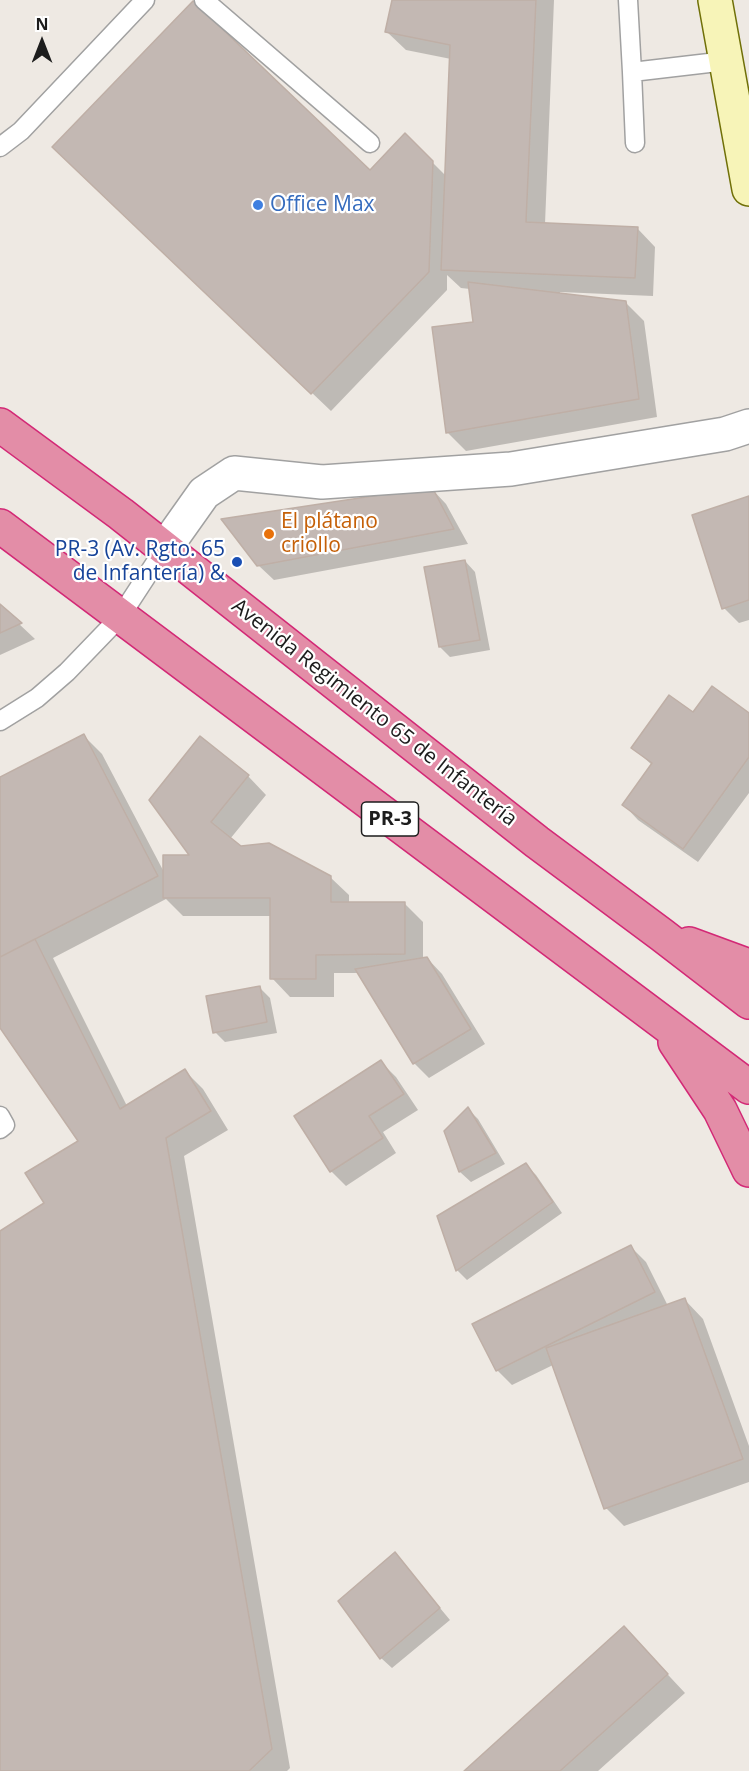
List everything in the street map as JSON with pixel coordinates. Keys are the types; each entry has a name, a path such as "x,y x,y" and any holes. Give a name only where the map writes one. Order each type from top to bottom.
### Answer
{"highway":[{"name":"Avenida Regimiento 65 de Infantería","path":"0,424 165,548 537,842 749,1002"},
{"name":"PR-3","path":"0,526 749,1087"},
{"path":"662,935 749,966"},
{"path":"661,1020 720,1110 749,1170"}],"street":[{"path":"716,0 749,189"},
{"path":"165,548 204,493 234,473 322,482 511,469 725,434 749,426"}],"lane":[{"path":"0,147 21,131 145,0"},
{"path":"204,0 370,143"},
{"path":"628,0 635,143"},
{"path":"632,72 726,61"},
{"path":"0,721 37,698 67,672 120,617 165,548"},
{"path":"0,1116 5,1125 0,1129"}],"building":[{"path":"392,0 536,0 526,222 638,227 635,278 441,270 450,45 385,32"},
{"path":"193,1 370,170 405,133 433,161 429,272 311,394 52,147"},
{"path":"468,282 626,301 639,399 446,433 432,327 473,322"},
{"path":"432,487 454,529 257,566 221,519"},
{"path":"749,496 749,600 722,609 692,515"},
{"path":"465,560 480,640 439,647 424,567"},
{"path":"0,604 22,623 0,633"},
{"path":"712,686 749,713 749,757 683,849 622,805 652,763 631,748 669,695 693,712"},
{"path":"84,734 158,876 0,957 0,777"},
{"path":"200,736 249,775 211,822 241,846 269,843 331,876 331,902 405,902 405,954 316,955 316,979 270,979 270,898 163,898 163,855 189,855 149,800"},
{"path":"35,939 120,1109 185,1069 211,1111 166,1138 272,1749 249,1771 0,1771 0,1231 44,1203 25,1173 78,1141 0,1028 0,957"},
{"path":"427,957 471,1029 413,1064 355,969"},
{"path":"260,986 267,1022 213,1033 206,996"},
{"path":"381,1060 404,1094 369,1116 383,1138 330,1172 294,1116"},
{"path":"468,1107 496,1153 459,1172 444,1131"},
{"path":"526,1163 553,1202 456,1271 437,1216"},
{"path":"631,1245 655,1292 496,1371 472,1324"},
{"path":"685,1298 743,1459 604,1509 546,1348"},
{"path":"395,1552 440,1608 380,1659 338,1601"},
{"path":"624,1626 668,1674 560,1771 464,1771"}],"place":[{"name":"Office Max","path":"258,205"},
{"name":"El plátano criollo","path":"269,534"},
{"name":"PR-3 (Av. Rgto. 65 de Infantería) &","path":"237,562"}]}
